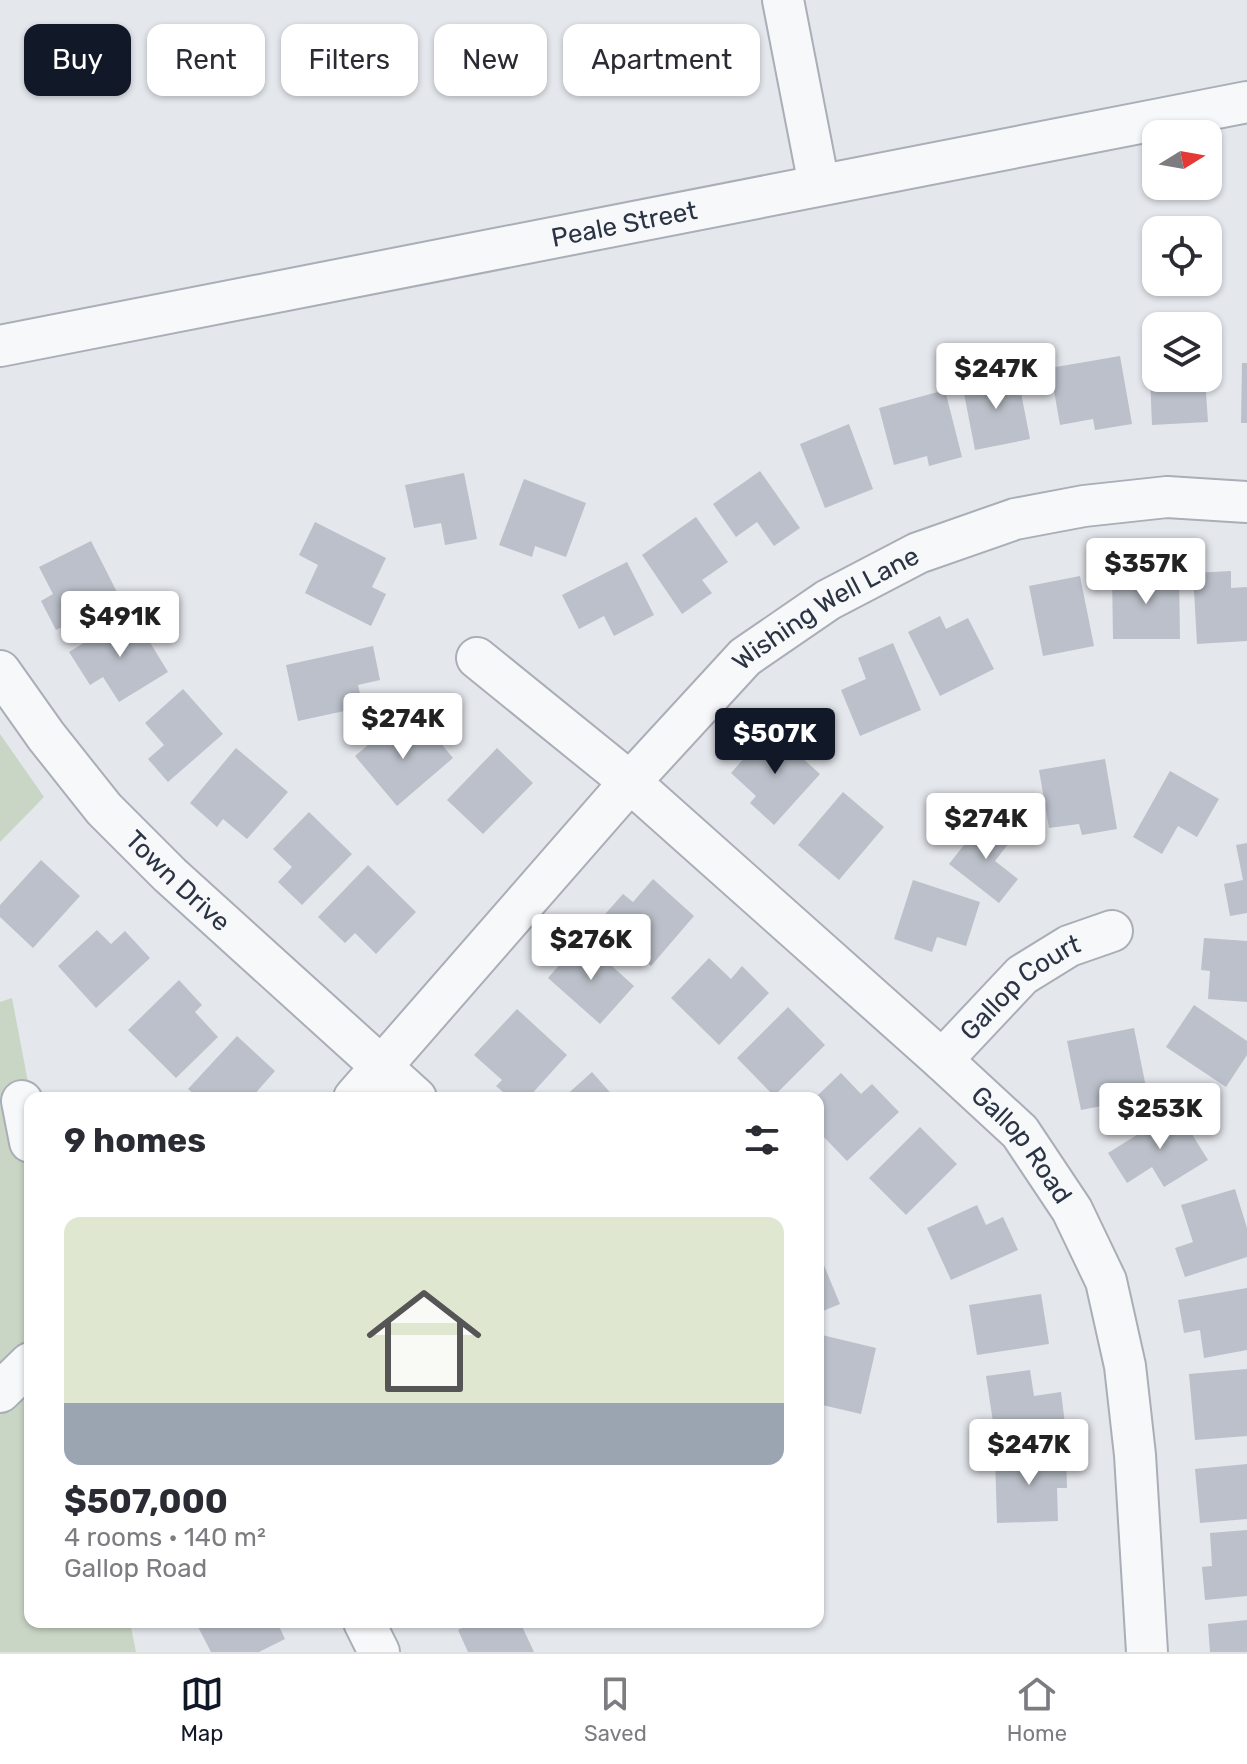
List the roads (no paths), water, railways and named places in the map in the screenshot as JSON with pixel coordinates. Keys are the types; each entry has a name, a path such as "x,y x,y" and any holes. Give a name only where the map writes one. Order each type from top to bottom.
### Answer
{"street":[{"path":"783,0 819,185"},
{"name":"Peale Street","path":"0,346 1247,102"},
{"name":"Wishing Well Lane","path":"359,1092 630,782 745,657 828,600 918,553 1015,519 1084,506 1167,497 1247,502"},
{"name":"Gallop Road","path":"477,658 630,782 1020,1132 1072,1210 1106,1281 1125,1366 1135,1455 1147,1652"},
{"name":"Town Drive","path":"0,671 104,809 170,875 409,1092"},
{"name":"Gallop Court","path":"942,1060 1022,975 1069,946 1112,931"},
{"path":"22,1101 24,1111"},
{"path":"0,1392 24,1369"},
{"path":"367,1628 379,1652"}]}
